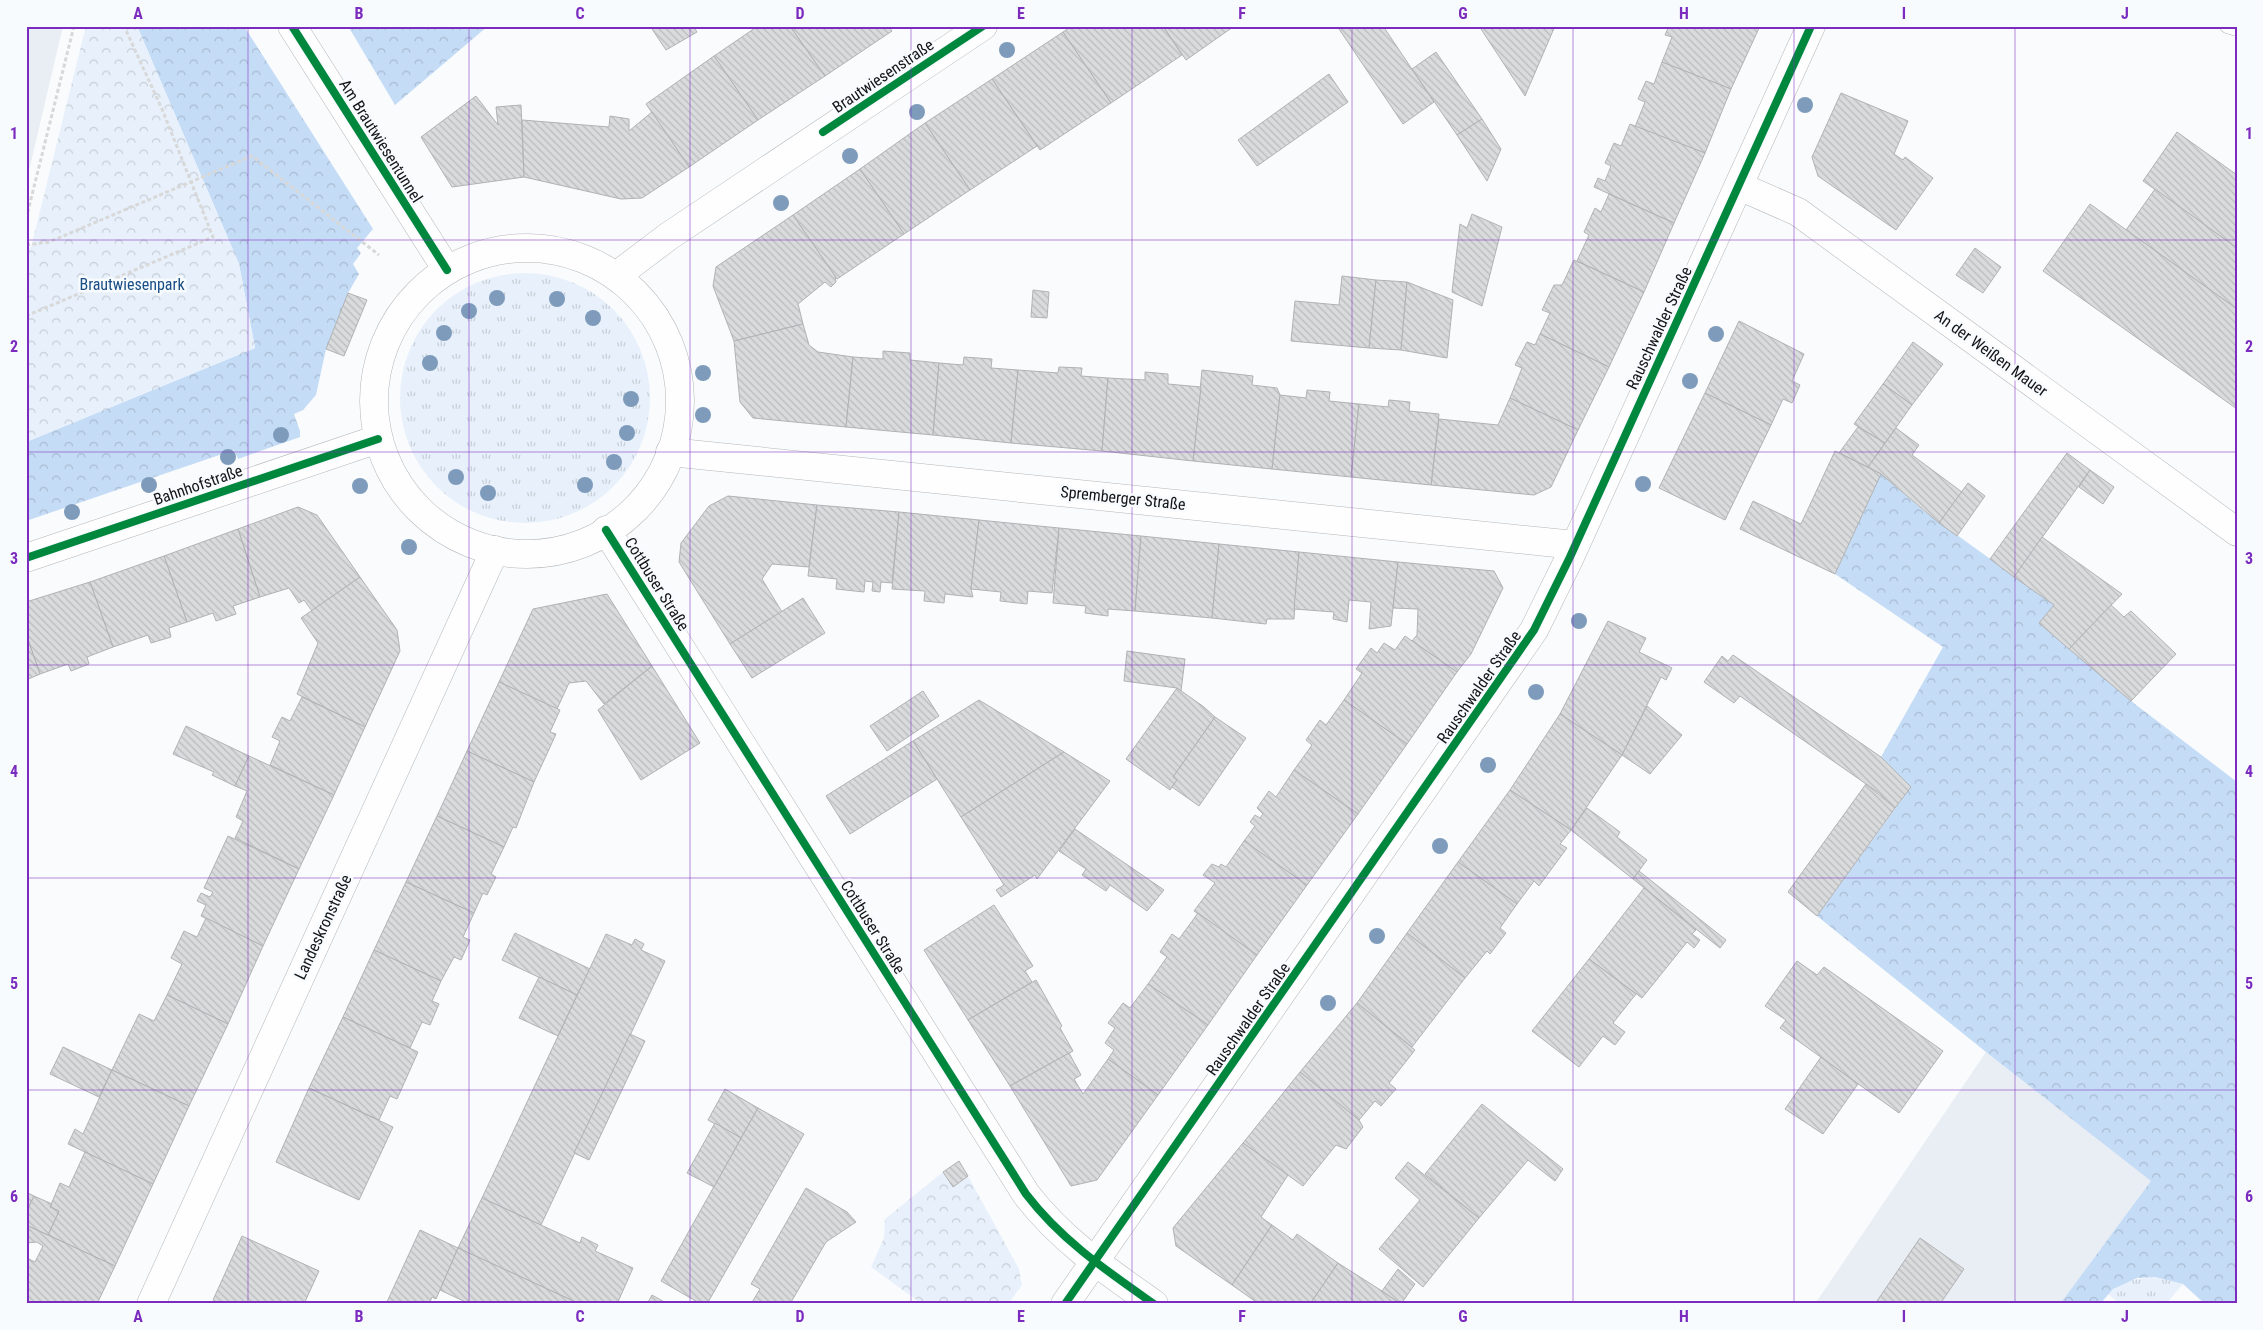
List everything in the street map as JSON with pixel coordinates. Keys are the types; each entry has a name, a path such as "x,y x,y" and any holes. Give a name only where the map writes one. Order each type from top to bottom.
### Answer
{"street":[{"name":"Am Brautwiesentunnel","path":"292,26 447,270"},
{"name":"Brautwiesenstraße","path":"616,276 669,236 983,26"},
{"name":"Rauschwalder Straße","path":"1065,1304 1534,630 1575,545 1811,26"},
{"name":"An der Weißen Mauer","path":"1739,186 1798,212 2237,532"},
{"path":"512,248 558,251 601,267 616,276 636,294 651,312 663,331 671,352 680,395 678,418 670,452 652,488 634,509 606,530 577,545 557,550 537,554 495,550 455,536 421,511 394,478 378,439 374,414 374,390 378,366 385,343 410,302 428,284 447,270 490,252 512,248"},
{"name":"Bahnhofstraße","path":"26,558 378,439"},
{"name":"Spremberger Straße","path":"670,452 1575,545"},
{"name":"Cottbuser Straße","path":"606,530 1026,1194 1042,1216 1060,1234 1094,1262 1154,1304"},
{"name":"Landeskronstraße","path":"151,1304 495,550"}],"lane":[{"path":"2227,26 2237,29"}],"path":[{"path":"26,219 74,26"},
{"path":"26,316 213,237 192,182 124,26"},
{"path":"26,245 49,242 252,156 379,255"}],"shaded area":[{"path":"26,26 63,26 26,183"},
{"path":"1986,1052 2152,1181 2060,1304 1815,1304"}],"green space":[{"name":"Brautwiesenpark","path":"86,26 137,26 239,264 255,348 26,442 26,250 31,247"},
{"path":"137,26 244,26 373,229 357,248 361,253 353,264 359,274 348,293 326,349 316,395 303,410 294,414 300,431 300,437 238,459 234,450 26,521 26,442 255,348 239,264"},
{"path":"348,26 488,26 395,105"},
{"path":"525,273 549,276 573,283 594,294 613,310 629,329 640,350 647,374 650,398 647,422 640,446 629,467 613,486 594,502 573,513 549,520 525,523 501,520 477,513 456,502 437,486 421,467 410,446 403,422 400,398 403,374 410,350 421,329 437,310 456,294 477,283 501,276"},
{"path":"1881,474 1925,512 2054,605 2039,623 2131,701 2237,782 2237,1304 2205,1304 2183,1284 2155,1277 2137,1278 2113,1289 2100,1304 2060,1304 2151,1181 1817,916 1911,787 1881,757 1943,647 1835,574"},
{"path":"943,1172 953,1186 968,1176 1019,1269 1022,1285 1008,1304 922,1304 871,1267 884,1238 885,1219"},
{"path":"2155,1277 2183,1284 2166,1304 2120,1304 2108,1294 2123,1283 2136,1279"}],"building":[{"path":"650,26 693,26 697,32 666,50"},
{"path":"758,26 790,26 825,76 758,120 714,56"},
{"path":"790,26 888,26 892,31 825,76"},
{"path":"1072,26 1163,26 1182,55 1111,103 1063,32"},
{"path":"1163,26 1233,26 1233,27 1186,60"},
{"path":"1337,26 1383,26 1434,102 1403,124"},
{"path":"1479,26 1555,26 1525,96"},
{"path":"1669,26 1760,26 1731,89 1662,62 1672,37 1665,35"},
{"path":"1063,32 1111,103 1040,150 992,79"},
{"path":"1436,52 1482,119 1457,135 1412,69"},
{"path":"714,56 758,120 689,167 646,104"},
{"path":"1662,62 1731,89 1705,153 1635,127 1645,102 1638,99 1646,81 1654,84"},
{"path":"1329,74 1348,102 1257,166 1238,140"},
{"path":"992,79 1037,146 970,190 925,123"},
{"path":"1841,93 1908,121 1894,154 1903,160 1905,157 1933,178 1896,230 1818,176 1812,157"},
{"path":"476,96 498,125 496,107 521,105 524,177 452,187 421,137"},
{"path":"652,112 689,167 642,198 621,199 524,177 522,120 609,127 610,116 629,119 629,131"},
{"path":"1482,119 1501,149 1487,181 1457,135"},
{"path":"925,123 970,190 904,234 860,169"},
{"path":"1630,124 1705,153 1674,223 1594,187 1598,178 1605,181 1611,166 1605,163 1614,143 1621,146"},
{"path":"2177,132 2237,175 2237,248 2143,181"},
{"path":"860,169 904,234 837,279 793,215"},
{"path":"2155,189 2237,248 2237,309 2126,230"},
{"path":"1609,194 1674,223 1644,292 1577,261 1589,235 1584,232 1595,208 1601,212"},
{"path":"2090,204 2237,309 2237,409 2043,271"},
{"path":"1472,214 1502,227 1482,306 1452,292 1460,224 1467,228"},
{"path":"793,215 835,276 836,282 831,287 825,282 798,304 803,324 734,341 713,286 716,267"},
{"path":"1975,248 2001,267 1983,293 1956,275"},
{"path":"1574,260 1644,292 1609,367 1540,334 1550,313 1542,310 1554,285 1562,285"},
{"path":"1342,276 1376,280 1369,348 1291,341 1295,301 1339,305"},
{"path":"1376,280 1407,282 1401,350 1369,348"},
{"path":"1407,282 1453,300 1447,358 1401,350"},
{"path":"1033,290 1049,292 1047,318 1031,317"},
{"path":"348,293 367,300 344,356 326,349"},
{"path":"1739,321 1804,354 1792,381 1800,385 1792,403 1783,399 1771,425 1705,393"},
{"path":"803,324 809,345 818,352 853,357 846,427 753,418 740,402 734,341"},
{"path":"1540,334 1609,367 1578,430 1510,398 1522,368 1515,365 1527,342 1535,345"},
{"path":"1913,342 1943,364 1912,405 1883,384"},
{"path":"883,351 910,353 910,360 939,363 933,435 846,427 853,357 883,359"},
{"path":"964,357 992,359 991,368 1018,370 1011,443 933,435 939,363 963,365"},
{"path":"1059,367 1082,368 1081,376 1108,378 1102,451 1011,443 1018,370 1058,373"},
{"path":"1202,370 1253,376 1252,385 1277,388 1280,395 1272,469 1193,461"},
{"path":"1145,372 1168,374 1168,384 1201,387 1193,461 1102,451 1108,378 1145,380"},
{"path":"1883,384 1912,405 1885,443 1854,424"},
{"path":"1307,390 1330,392 1329,401 1359,404 1351,477 1272,469 1280,395 1306,398"},
{"path":"1705,393 1771,425 1725,520 1659,488"},
{"path":"1510,398 1578,430 1551,487 1534,495 1431,485 1439,419 1498,425"},
{"path":"1389,400 1410,402 1409,411 1439,414 1431,485 1351,477 1359,404 1388,407"},
{"path":"1858,427 1885,443 1868,467 1839,453"},
{"path":"1896,428 1919,445 1912,455 1962,492 1939,523 1881,474 1868,467"},
{"path":"1835,451 1881,474 1835,574 1740,529 1753,501 1801,524"},
{"path":"2067,453 2090,470 2014,577 1990,559"},
{"path":"2090,470 2114,487 2103,504 2079,487"},
{"path":"1968,483 1985,496 1957,536 1939,523"},
{"path":"728,496 817,505 809,567 772,564 762,579 782,612 730,644 679,562 681,543 709,506"},
{"path":"817,505 899,512 892,583 881,582 880,592 872,591 873,582 865,581 864,592 836,589 837,579 808,576"},
{"path":"298,507 317,515 360,577 312,611 304,600 299,603 289,588 260,597 238,529"},
{"path":"899,512 979,520 971,589 973,597 945,594 944,603 924,601 925,591 892,589"},
{"path":"979,520 1059,528 1052,593 1028,591 1027,604 1000,601 1001,592 971,589"},
{"path":"1059,528 1141,536 1135,611 1108,609 1108,616 1085,613 1086,606 1053,603"},
{"path":"238,529 260,597 233,606 236,614 216,621 213,613 187,622 164,556"},
{"path":"1141,536 1219,544 1212,618 1135,611"},
{"path":"2042,537 2122,594 2069,649 2039,623 2054,605 2014,577"},
{"path":"1219,544 1299,552 1294,619 1267,619 1266,624 1212,618"},
{"path":"1299,552 1398,562 1391,626 1369,629 1371,602 1349,600 1347,622 1333,619 1334,612 1294,609"},
{"path":"164,556 187,622 169,628 171,637 151,643 148,635 113,647 90,582"},
{"path":"1398,562 1494,571 1503,588 1471,654 1457,672 1412,641 1417,635 1418,609 1393,608"},
{"path":"360,577 397,630 400,651 365,727 297,694 318,643 301,618"},
{"path":"90,582 113,647 87,657 89,664 71,671 68,664 40,674 26,634 26,602"},
{"path":"607,594 652,666 604,704 586,681 569,683 557,709 499,682 533,609"},
{"path":"803,598 825,633 752,678 730,644"},
{"path":"2111,605 2124,617 2131,611 2176,654 2131,701 2069,649"},
{"path":"1608,621 1646,638 1639,652 1672,668 1666,680 1661,677 1622,755 1560,714"},
{"path":"26,634 40,674 26,680"},
{"path":"1405,636 1457,672 1407,744 1344,700 1362,673 1356,669 1371,648 1377,653 1384,643 1395,650"},
{"path":"1127,651 1185,659 1181,691 1177,688 1124,681"},
{"path":"1733,655 1881,757 1911,787 1895,808 1879,793 1740,696 1734,703 1704,682 1722,656 1728,661"},
{"path":"652,666 700,743 641,780 598,710"},
{"path":"499,682 560,710 550,732 556,734 534,782 467,751"},
{"path":"1177,688 1215,717 1173,777 1177,780 1170,790 1126,759"},
{"path":"923,691 939,716 887,751 870,726"},
{"path":"302,697 365,727 334,795 270,765 280,741 272,737 282,717 290,721"},
{"path":"979,700 1064,752 961,817 913,741"},
{"path":"1344,700 1407,744 1358,814 1294,770 1312,745 1306,740 1320,720 1326,725"},
{"path":"1647,706 1682,735 1650,774 1622,755"},
{"path":"1560,714 1622,755 1571,830 1510,790"},
{"path":"1215,717 1246,738 1199,806 1172,787 1177,780 1173,777"},
{"path":"186,726 249,756 235,786 212,775 214,772 173,754"},
{"path":"913,741 937,779 850,834 826,796"},
{"path":"467,751 534,782 516,828 513,827 504,847 437,816"},
{"path":"1064,752 1110,781 1037,879 1035,875 1001,897 996,890 1004,885 961,817"},
{"path":"249,756 334,795 299,869 235,838 243,821 236,817 247,791 235,786"},
{"path":"1294,770 1358,814 1307,885 1244,841 1255,826 1250,822 1255,815 1260,818 1263,814 1257,808 1269,791 1276,797"},
{"path":"1866,784 1895,808 1817,916 1788,892"},
{"path":"1510,790 1571,830 1560,844 1567,848 1539,886 1534,881 1517,904 1458,862"},
{"path":"1587,808 1620,832 1617,837 1647,860 1633,879 1571,830"},
{"path":"437,816 504,847 491,874 496,877 487,895 483,893 474,913 406,882"},
{"path":"1075,829 1164,890 1147,911 1110,885 1106,891 1082,875 1086,869 1059,851"},
{"path":"228,836 299,869 263,946 201,916 206,905 197,901 201,893 210,897 213,892 204,888"},
{"path":"1244,841 1307,885 1257,955 1194,911 1215,883 1203,875 1212,864 1219,867 1221,864 1226,867"},
{"path":"1458,862 1517,904 1500,928 1506,933 1490,954 1487,951 1465,978 1407,933"},
{"path":"1639,871 1726,940 1720,948 1633,879"},
{"path":"406,882 474,913 463,937 470,940 461,960 454,957 441,981 374,950"},
{"path":"1644,888 1696,930 1692,934 1700,940 1694,948 1687,942 1642,998 1589,959"},
{"path":"994,905 1033,966 1025,971 1032,982 968,1020 924,950"},
{"path":"1198,913 1257,955 1208,1025 1148,984 1167,957 1160,952 1172,934 1179,939"},
{"path":"206,918 263,946 228,1024 167,995 182,964 171,958 184,931 197,937"},
{"path":"515,933 590,969 577,995 502,960"},
{"path":"1407,933 1465,978 1412,1047 1357,1003"},
{"path":"606,934 632,945 635,939 644,944 641,950 665,961 541,1225 482,1198"},
{"path":"374,950 441,981 432,1001 439,1004 430,1025 422,1022 410,1048 343,1017"},
{"path":"1589,959 1636,994 1613,1023 1625,1032 1615,1045 1603,1036 1579,1067 1532,1031"},
{"path":"1797,961 1817,975 1824,967 1943,1051 1899,1113 1780,1028 1786,1020 1765,1006"},
{"path":"539,977 577,995 558,1036 519,1018"},
{"path":"1036,980 1062,1026 1060,1028 1073,1051 1010,1086 968,1020"},
{"path":"1148,984 1208,1025 1158,1095 1108,1059 1114,1050 1105,1043 1115,1028 1108,1023 1123,1003 1130,1008"},
{"path":"167,995 228,1024 189,1106 112,1070 139,1014 154,1021"},
{"path":"1357,1003 1415,1050 1389,1083 1396,1089 1381,1106 1375,1101 1359,1120 1300,1072"},
{"path":"343,1017 418,1052 397,1099 390,1096 379,1120 309,1088"},
{"path":"630,1034 645,1041 589,1160 574,1153"},
{"path":"63,1047 112,1070 99,1097 50,1074"},
{"path":"1069,1053 1081,1075 1074,1079 1083,1094 1108,1059 1158,1095 1097,1180 1071,1186 1010,1086"},
{"path":"1821,1057 1858,1084 1823,1134 1785,1109"},
{"path":"112,1070 189,1106 153,1184 68,1144 75,1129 83,1134"},
{"path":"1300,1072 1359,1120 1363,1127 1346,1149 1336,1145 1303,1186 1243,1143"},
{"path":"309,1088 393,1127 359,1200 276,1162"},
{"path":"725,1089 758,1108 741,1138 708,1120"},
{"path":"1482,1104 1563,1169 1555,1181 1528,1160 1479,1218 1425,1174"},
{"path":"758,1108 804,1134 707,1304 701,1304 661,1281"},
{"path":"715,1123 741,1138 714,1187 687,1173"},
{"path":"1243,1143 1288,1175 1261,1217 1272,1225 1232,1285 1176,1246 1173,1228"},
{"path":"85,1152 153,1184 115,1266 48,1235 59,1211 50,1207 60,1183 69,1187"},
{"path":"959,1161 968,1176 953,1187 943,1172"},
{"path":"1408,1162 1479,1218 1423,1287 1379,1249 1420,1200 1395,1178"},
{"path":"806,1188 847,1212 856,1222 826,1242 790,1304 751,1304 760,1289 751,1284"},
{"path":"26,1192 34,1196 26,1213"},
{"path":"34,1196 52,1204 50,1207 59,1211 48,1235 26,1225 26,1213"},
{"path":"482,1198 580,1243 582,1237 598,1245 595,1251 633,1268 617,1304 580,1304 458,1248"},
{"path":"26,1225 115,1266 97,1304 26,1304 26,1265 29,1259 35,1262 43,1246 37,1242 26,1243"},
{"path":"1272,1225 1293,1240 1297,1234 1338,1263 1310,1304 1259,1304 1232,1285"},
{"path":"420,1230 458,1248 436,1299 432,1297 429,1304 386,1304"},
{"path":"242,1236 319,1271 304,1304 221,1304 213,1300"},
{"path":"1920,1238 1964,1269 1940,1304 1875,1304"},
{"path":"458,1248 580,1304 470,1304 440,1290"},
{"path":"1338,1263 1382,1291 1401,1304 1310,1304"},
{"path":"1398,1269 1415,1284 1401,1304 1382,1291"},
{"path":"652,1295 668,1304 647,1304"}],"cycle path":[{"path":"292,26 447,270"},
{"path":"823,132 983,26"},
{"path":"1065,1304 1534,630 1570,557 1811,26"},
{"path":"26,558 378,439"},
{"path":"606,530 1026,1194 1069,1240 1102,1267 1154,1304"}]}
